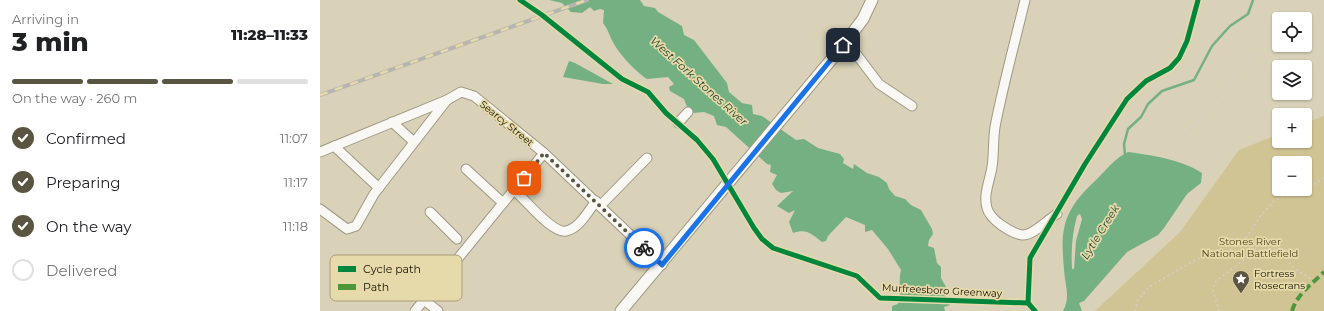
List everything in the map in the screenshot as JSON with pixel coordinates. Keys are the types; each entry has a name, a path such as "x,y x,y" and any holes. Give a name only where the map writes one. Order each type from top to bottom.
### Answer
{"main road":[{"path":"621,311 662,265 843,45 863,18 872,0"}],"street":[{"path":"1025,0 995,127 992,166 985,200 987,210 993,219 1002,226 1022,235 1034,233 1047,220 1058,214"},
{"path":"843,45 857,55 879,84 912,106"},
{"name":"Searcy Street","path":"320,152 447,100 461,92 474,96 544,153 599,203 662,265"},
{"path":"320,209 347,229 356,226 379,188 447,100"},
{"path":"678,123 688,112"},
{"path":"392,122 414,142"},
{"path":"334,146 379,188"},
{"path":"460,255 544,153"},
{"path":"514,190 544,220 559,231 567,231 579,223 647,158"},
{"path":"466,169 503,203"},
{"path":"430,212 457,239 463,241 466,248"},
{"path":"415,311 423,301"},
{"path":"425,301 438,311"}],"path":[{"path":"1174,147 1203,116 1243,62 1254,55 1308,45 1315,46 1324,53"},
{"path":"1135,311 1137,301 1149,286 1195,260 1204,257 1221,257 1246,238 1261,215 1274,200 1305,190 1324,178"},
{"path":"1246,238 1257,250 1264,251 1280,248 1287,251 1289,264 1292,268 1308,276 1314,282"},
{"path":"1218,310 1213,290 1215,282 1257,250"}],"green space":[{"name":"Stones River National Battlefield","path":"1324,116 1324,311 1095,311 1180,232 1239,150 1272,137 1272,148 1312,148 1312,120"}],"water":[{"name":"West Fork Stones River","path":"549,0 640,0 644,6 655,8 658,12 682,26 684,35 694,40 727,83 729,92 742,103 752,105 753,114 762,116 796,140 804,139 818,148 840,154 844,159 843,163 853,169 854,164 867,173 879,177 887,183 889,189 895,196 905,199 911,205 921,210 932,229 933,234 929,240 928,246 934,248 937,263 941,267 941,278 946,287 946,297 950,305 944,307 945,311 892,311 892,306 898,304 899,300 901,270 888,249 872,230 865,232 865,225 846,217 828,236 826,241 822,242 812,234 802,231 793,233 789,222 795,210 789,213 777,206 793,191 781,193 776,190 772,184 777,175 770,172 771,165 767,164 726,127 717,125 714,116 704,112 693,113 687,107 684,99 670,91 669,87 674,84 668,77 647,79 637,72 623,57 613,42 603,23 604,10 600,9 594,11 590,7 582,13 571,12 562,3"},
{"path":"569,61 613,84 603,84 563,77"},
{"path":"1128,152 1176,161 1194,168 1202,173 1201,183 1187,194 1158,235 1127,252 1084,301 1079,303 1082,311 1063,311 1067,295 1063,263 1063,236 1069,213 1084,192 1111,164","holes":["1080,214 1082,219 1076,241 1074,269 1072,269 1074,229 1077,216"]}],"waterway":[{"name":"Lytle Creek","path":"1125,155 1124,144 1128,129 1141,117 1148,104 1162,91 1194,80 1212,46 1230,26 1248,14 1253,0"}],"railway":[{"path":"320,95 587,0"}],"marked path":[{"path":"1292,311 1301,294 1324,272"}],"cycle path":[{"name":"Murfreesboro Greenway","path":"520,0 542,15 622,79 648,92 666,113 697,140 713,159 754,228 762,239 773,248 857,276 880,298 1028,303 1035,311"},
{"path":"1028,303 1030,258 1085,164 1127,99 1146,81 1170,68 1179,58 1187,41 1198,0"}],"way so far":[{"path":"524,178 544,153 601,205 644,248"}],"place":[{"name":"Fortress Rosecrans","path":"1241,294"}],"route":[{"path":"644,248 662,265 843,45"}]}
